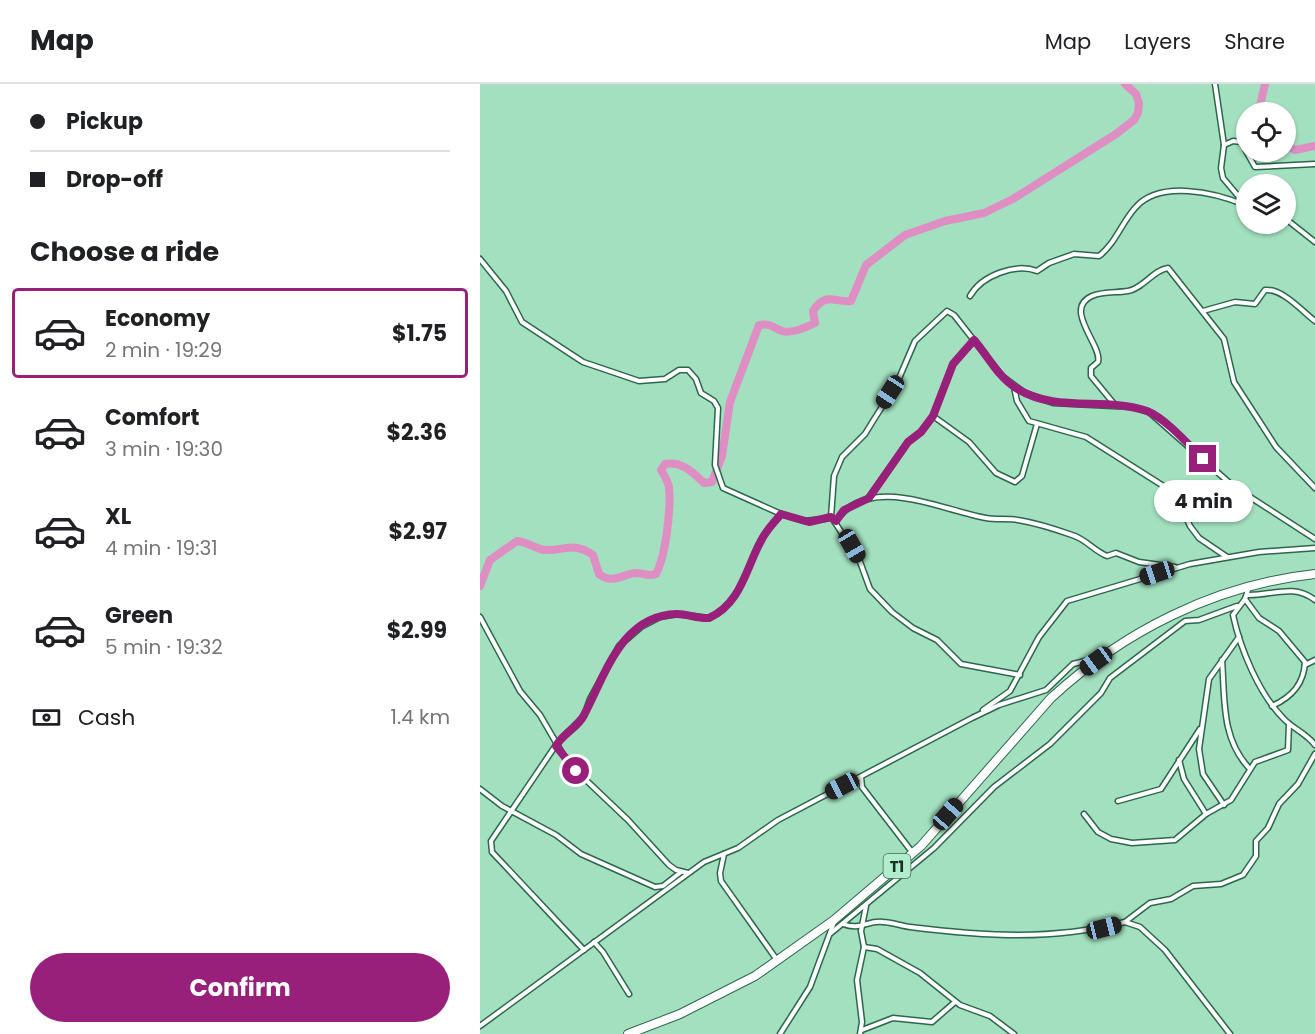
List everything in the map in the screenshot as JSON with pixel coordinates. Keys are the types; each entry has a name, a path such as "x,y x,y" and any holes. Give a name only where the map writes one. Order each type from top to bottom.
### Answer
{"highway":[{"name":"T1","path":"628,1034 680,1014 755,976 834,920 912,852 1036,713 1071,680 1100,658 1162,620 1196,604 1247,594 1315,574"}],"street":[{"path":"1215,84 1224,145 1221,168 1223,178 1236,193"},
{"path":"1224,145 1238,140 1252,164 1261,168 1315,164"},
{"path":"970,296 976,285 997,274 1027,267 1037,272 1048,263 1080,253 1099,256 1110,249 1136,206 1159,194 1191,190 1236,200"},
{"path":"1296,227 1315,242"},
{"path":"480,259 506,291 522,322 583,362 639,381 665,379 679,370 688,369 696,379 701,393 714,400 718,408 715,465 720,474 722,487 781,514 809,522 831,517"},
{"path":"1115,406 1090,372 1100,360 1083,321 1084,303 1089,297 1105,292 1128,291 1142,285 1160,270 1168,268 1224,339 1234,382 1276,447 1315,488"},
{"path":"1203,311 1235,302 1256,304 1265,290 1269,289 1315,321"},
{"path":"831,517 837,465 873,422 897,383 915,340 947,311 1014,387 1022,410 1029,421 1086,437 1165,487 1179,501 1190,526 1199,538 1228,557"},
{"path":"869,498 908,442 921,432 933,416 953,364 974,340"},
{"path":"1014,387 1053,403 1132,407 1157,417 1227,482 1315,538"},
{"path":"933,416 969,442 996,473 1015,482 1022,476 1037,424"},
{"path":"836,521 844,510 869,498 892,497 923,502 943,509 958,510 986,518 1019,520 1077,537 1107,556 1116,553 1139,561 1177,568"},
{"path":"584,950 491,849 491,841 556,746 584,716 615,650 634,632 660,617 677,614 709,618 726,606 745,579 765,532 781,514"},
{"path":"831,517 836,521 860,559 870,590 892,612 913,628 937,640 962,664 1020,675"},
{"path":"975,717 1005,697 1020,675 1039,637 1067,601 1177,568 1228,557 1315,548"},
{"path":"1315,600 1305,594 1287,590 1247,594 1233,615 1239,637 1272,706 1289,724 1315,744"},
{"path":"1247,594 1259,618 1279,631 1305,665"},
{"path":"831,933 934,848 994,787 1050,744 1101,693 1110,678 1185,621 1199,620 1238,606"},
{"path":"480,617 520,691 540,715 568,763 628,820 669,865 688,873"},
{"path":"1224,805 1201,768 1201,727 1209,679 1239,637"},
{"path":"480,1026 666,892 688,873 724,854 778,820 975,717 999,705 1046,690 1073,664 1100,658"},
{"path":"1222,659 1227,730 1236,753 1249,768"},
{"path":"1272,706 1290,696 1299,687 1305,665 1315,660"},
{"path":"1084,814 1098,832 1111,839 1132,843 1175,840 1206,814 1231,800 1249,768 1258,760 1287,751 1289,724"},
{"path":"1118,801 1158,791 1201,727"},
{"path":"843,924 863,927 882,921 900,926 985,936 1032,936 1096,929 1125,922 1150,903 1171,899 1193,886 1225,883 1247,872 1257,854 1256,841 1268,828 1280,804 1299,783 1315,754"},
{"path":"1179,760 1184,779 1206,814"},
{"path":"861,777 862,787 912,852"},
{"path":"480,789 553,833 581,854 655,887 663,886 682,872"},
{"path":"724,854 721,880 777,961"},
{"path":"867,904 863,927 864,947 857,980 861,1032 893,1018 932,1022 955,1002"},
{"path":"780,1034 810,987 834,920"},
{"path":"1125,922 1140,927 1165,950 1230,1034"},
{"path":"594,942 603,952 629,994"},
{"path":"864,947 877,949 920,974 955,1002 990,1016 1014,1034"}],"waterway":[{"path":"480,586 490,560 517,541 545,550 580,548 593,555 599,574 609,579 636,573 656,574 665,544 669,507 669,487 661,470 665,464 677,464 686,468 704,483 712,482 722,456 730,402 759,325 768,325 790,332 815,323 813,311 822,301 831,299 851,301 866,265 905,235 945,221 984,213 1013,199 1116,134 1134,120 1138,113 1139,103 1136,94 1125,84"},
{"path":"1261,102 1265,84"},
{"path":"1296,150 1315,146"}],"route":[{"path":"576,771 556,746 584,716 615,650 634,632 660,617 677,614 706,619 726,606 745,579 765,532 781,514 809,522 831,517 836,521 844,510 857,501 869,498 908,442 919,435 933,416 953,364 974,340 1002,376 1025,393 1053,403 1132,407 1149,412 1203,459"}]}
